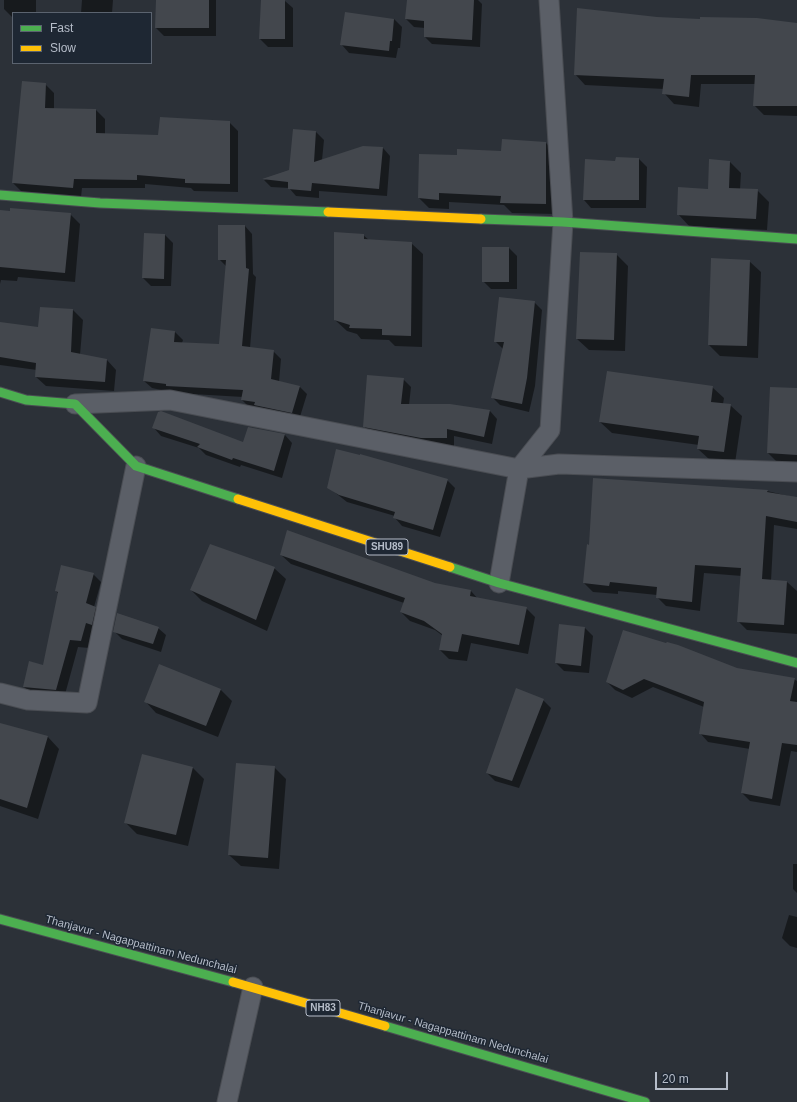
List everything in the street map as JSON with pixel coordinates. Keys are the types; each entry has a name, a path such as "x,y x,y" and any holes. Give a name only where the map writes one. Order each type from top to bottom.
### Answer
{"main road":[{"path":"0,194 100,203 563,222 797,239"},
{"path":"0,392 26,400 75,404"},
{"name":"SHU89","path":"75,404 136,466 499,583 771,658 797,662"},
{"name":"Thanjavur - Nagappattinam Nedunchalai","path":"0,919 253,987 645,1102"}],"street":[{"path":"499,583 519,469 550,430 563,222 549,0"},
{"path":"75,404 170,400 519,469 559,464 797,472"},
{"path":"0,693 28,700 87,703 136,466"},
{"path":"227,1102 253,987"}],"building":[{"path":"156,0 209,0 209,28 155,28"},
{"path":"261,0 285,0 285,39 259,39"},
{"path":"407,0 474,0 472,40 424,37 424,21 405,19"},
{"path":"577,8 657,17 700,19 700,17 757,18 797,23 797,106 753,106 755,75 691,75 689,97 662,94 664,79 574,75"},
{"path":"345,12 394,19 392,41 390,41 389,51 340,45"},
{"path":"22,81 46,83 45,108 96,109 96,133 158,135 160,117 230,121 230,184 185,183 185,179 137,175 137,180 74,179 73,188 12,183"},
{"path":"293,129 316,131 314,162 363,146 383,147 379,189 312,183 311,191 288,189 288,182 262,179 289,170"},
{"path":"502,139 546,142 546,204 500,203 501,196 439,193 439,200 418,198 419,154 457,155 457,149 501,151"},
{"path":"616,157 639,158 639,200 583,200 585,159 615,161"},
{"path":"709,159 730,161 729,188 758,189 756,219 677,215 678,187 708,189"},
{"path":"10,208 71,213 65,273 0,267 0,210 10,211"},
{"path":"218,225 245,225 246,268 249,269 242,346 274,350 271,379 300,386 292,413 254,405 255,402 241,400 243,390 166,386 166,384 143,381 151,328 175,331 174,342 219,344 226,260 218,260"},
{"path":"334,232 364,234 364,239 412,242 411,336 382,335 382,329 349,328 350,325 334,320"},
{"path":"144,233 165,234 164,279 142,278"},
{"path":"482,247 509,247 509,282 482,282"},
{"path":"580,252 617,253 614,340 576,339"},
{"path":"711,258 750,260 747,346 708,345"},
{"path":"499,297 535,301 527,378 522,404 491,398 504,342 494,342"},
{"path":"40,307 73,309 71,352 107,359 105,382 35,377 36,363 0,357 0,322 38,327"},
{"path":"607,371 713,386 711,402 731,404 724,452 697,449 699,436 599,422"},
{"path":"367,375 404,378 401,404 450,404 490,410 484,437 447,429 447,438 421,438 363,427"},
{"path":"770,387 797,388 797,455 767,453"},
{"path":"161,411 243,442 248,427 285,434 274,471 233,458 232,460 197,447 200,444 152,428 158,412"},
{"path":"336,449 360,454 448,479 433,530 393,518 395,512 339,495 327,488"},
{"path":"593,478 768,490 767,492 797,497 797,522 766,516 762,579 787,581 784,625 737,622 741,568 695,565 692,602 656,598 657,587 610,582 609,586 583,583 587,544 589,545"},
{"path":"287,530 435,583 471,590 470,596 527,607 519,645 462,634 458,652 439,650 442,634 424,621 400,612 405,598 280,555"},
{"path":"210,544 275,567 256,620 190,590"},
{"path":"61,565 94,573 86,603 96,607 92,625 86,623 81,641 70,640 56,690 23,687 29,661 43,665 58,592 55,591"},
{"path":"117,613 159,627 153,644 113,632"},
{"path":"559,624 585,627 581,666 555,663"},
{"path":"623,630 666,643 678,645 737,668 795,678 790,701 797,702 797,745 782,743 772,799 741,793 750,742 699,734 704,702 644,679 623,690 606,682"},
{"path":"159,664 221,689 206,726 144,702"},
{"path":"516,688 544,699 512,781 486,773"},
{"path":"0,723 48,736 27,808 0,799"},
{"path":"142,754 193,767 176,835 124,823"},
{"path":"236,763 275,766 268,858 228,855"}],"traffic: fast":[{"path":"0,195 100,203 328,212"},
{"path":"481,219 563,222 797,239"},
{"path":"0,392 26,400 75,404 136,466 238,499"},
{"path":"450,567 499,583 797,663"},
{"path":"0,919 233,982"},
{"path":"385,1026 645,1102"}],"traffic: slow":[{"path":"328,212 481,219"},
{"path":"238,499 450,567"},
{"path":"233,982 385,1026"}]}
